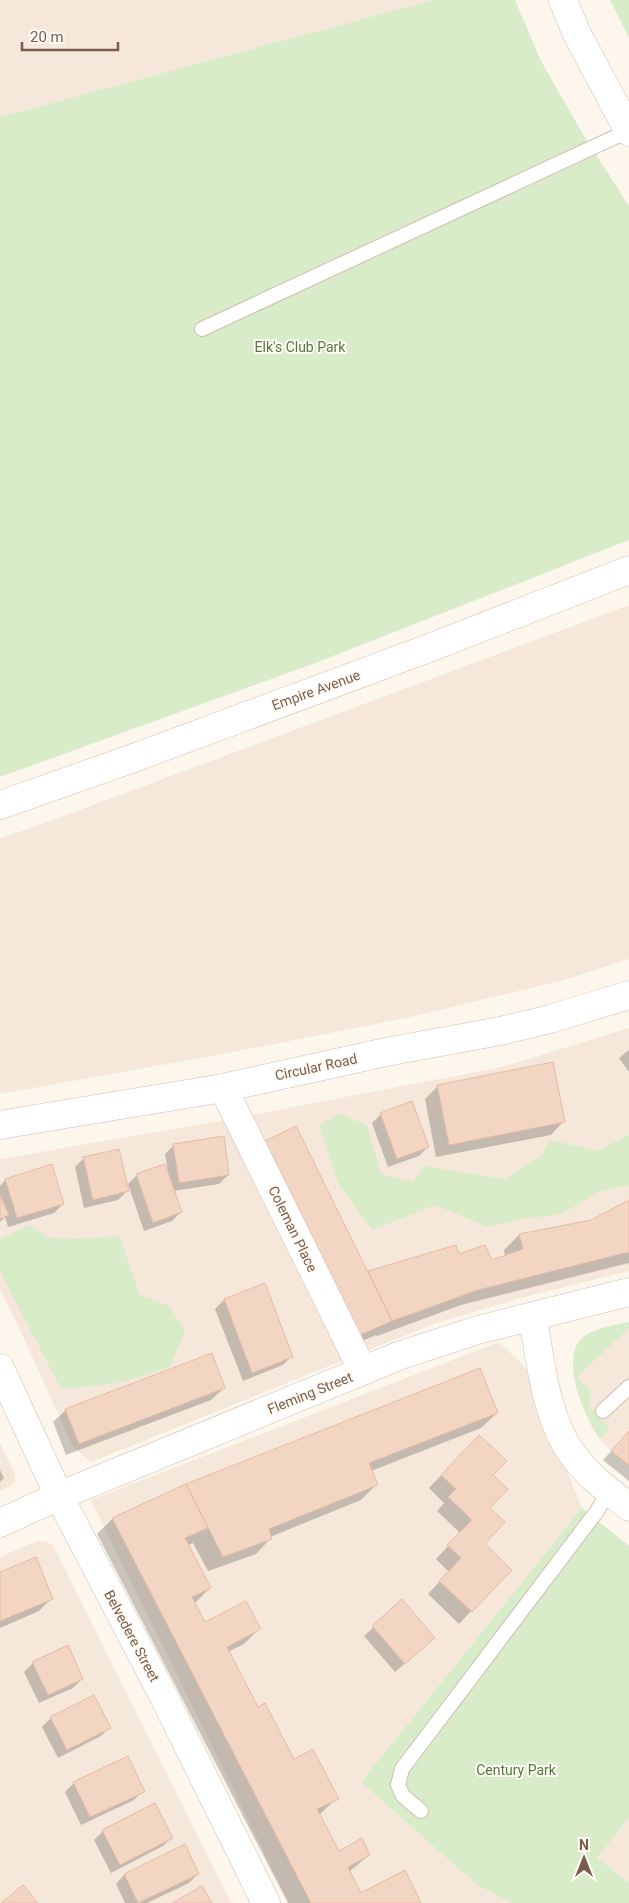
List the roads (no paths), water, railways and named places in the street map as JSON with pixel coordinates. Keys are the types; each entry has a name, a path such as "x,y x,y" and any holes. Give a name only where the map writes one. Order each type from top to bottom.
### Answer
{"street":[{"path":"563,0 576,32 629,132"},
{"name":"Empire Avenue","path":"0,805 131,759 419,652 629,570"},
{"name":"Circular Road","path":"0,1125 223,1088 386,1052 500,1031 629,995"},
{"name":"Coleman Place","path":"223,1088 363,1371"},
{"name":"Fleming Street","path":"0,1523 59,1496 434,1343 629,1292"},
{"path":"533,1316 541,1364 558,1431 584,1469 619,1499"},
{"name":"Belvedere Street","path":"0,1368 59,1496 163,1695 266,1903"}],"lane":[{"path":"202,329 629,132"},
{"path":"603,1411 629,1387"},
{"path":"421,1812 403,1796 398,1785 402,1769 591,1518 619,1499"}],"park label":[{"name":"Elk's Club Park","path":"300,347"},
{"name":"Century Park","path":"516,1770"}]}
